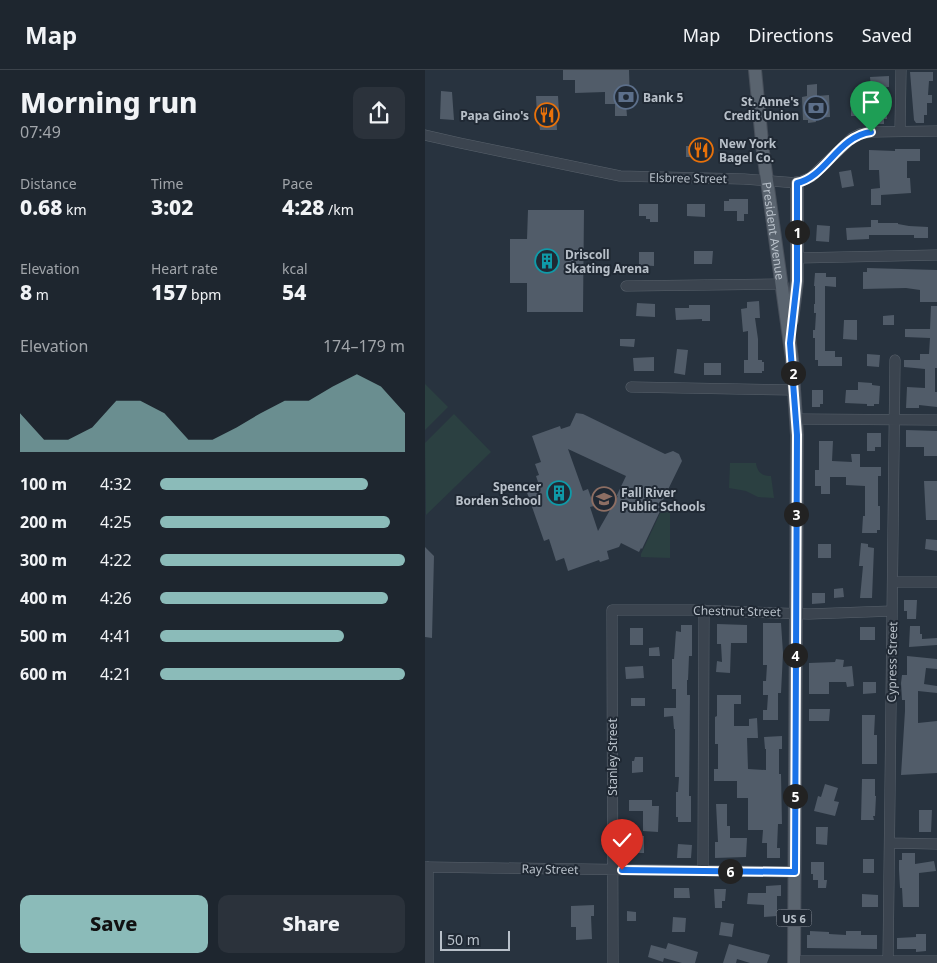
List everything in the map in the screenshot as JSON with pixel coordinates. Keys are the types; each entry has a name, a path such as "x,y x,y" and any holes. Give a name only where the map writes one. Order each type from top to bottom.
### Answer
{"main road":[{"name":"President Avenue","path":"755,70 758,115 790,343 797,435 794,962"},
{"path":"790,343 797,281 797,183"}],"street":[{"path":"901,70 901,131"},
{"path":"797,183 811,177 847,142 856,136 871,132 937,131"},
{"name":"Elsbree Street","path":"425,135 460,144 620,176 767,180 797,183"},
{"path":"797,258 937,255"},
{"path":"626,286 783,284"},
{"name":"Cypress Street","path":"889,962 895,360"},
{"path":"631,388 794,390"},
{"path":"796,419 937,420"},
{"path":"893,582 937,582"},
{"name":"Chestnut Street","path":"612,610 704,610 809,614 892,611"},
{"name":"Stanley Street","path":"612,610 613,963"},
{"path":"703,870 704,610"},
{"path":"890,843 937,844"},
{"path":"427,867 428,963"},
{"name":"Ray Street","path":"427,867 795,872"},
{"path":"794,962 937,961"}],"green space":[{"path":"425,384 448,407 425,430"},
{"path":"454,414 491,452 426,515 425,443"},
{"path":"730,463 756,463 757,469 761,473 771,476 774,498 758,497 746,491 729,488"},
{"path":"664,505 670,508 670,558 641,557 641,554"}],"building":[{"path":"563,70 629,70 630,104 626,104 627,116 615,116 615,104 605,104 605,92 575,93 575,80 563,80"},
{"path":"910,72 933,72 933,81 929,81 928,95 932,95 932,103 927,103 927,115 924,115 924,123 916,123 914,120"},
{"path":"889,76 889,87 871,88 870,77"},
{"path":"817,84 817,96 829,95 830,117 815,118 816,122 808,123 808,120 803,120 802,97 807,96 807,85"},
{"path":"441,91 452,92 454,120 440,119"},
{"path":"536,96 558,96 557,130 540,130"},
{"path":"864,101 864,104 879,104 879,101 886,101 887,119 884,119 884,124 875,124 873,116 851,116 851,102"},
{"path":"691,143 710,143 711,157 686,157 686,146 691,146"},
{"path":"895,149 920,149 920,161 907,161 907,178 910,178 911,193 881,195 881,205 871,205 871,189 880,188 879,170 869,170 869,150 895,151"},
{"path":"851,170 854,186 842,188 839,172"},
{"path":"729,199 748,199 748,214 744,214 744,221 737,221 737,211 724,211 724,201 729,201"},
{"path":"639,204 658,204 658,222 650,222 650,219 646,219 646,216 639,216"},
{"path":"687,204 705,204 705,217 687,216"},
{"name":"Driscoll Skating Arena","path":"528,210 584,210 583,312 527,312 527,283 510,283 510,239 527,239"},
{"path":"871,220 878,220 878,223 898,223 909,226 928,227 928,238 914,238 914,235 869,235 869,239 847,240 846,228 871,227"},
{"path":"817,225 830,226 829,242 816,241"},
{"path":"694,251 713,251 712,264 694,264"},
{"path":"639,252 654,252 654,266 639,265"},
{"path":"867,268 937,270 937,302 920,302 920,290 906,288 863,289 863,272 867,272"},
{"path":"815,273 826,273 826,277 836,277 836,287 825,286 825,351 835,351 835,357 842,357 842,366 818,366 818,360 815,360 813,330 815,330 816,313 814,313"},
{"path":"759,301 760,318 755,318 758,360 764,362 764,371 762,373 744,373 744,360 748,360 748,331 743,332 741,309 747,308 747,302"},
{"path":"637,303 655,304 655,317 636,316"},
{"path":"689,305 710,305 710,321 702,321 702,319 676,320 675,308 689,308"},
{"path":"931,306 937,306 935,392 937,392 937,407 919,405 919,408 906,408 907,387 925,388 925,369 904,367 904,360 920,360 920,354 929,354 930,338 905,337 905,329 930,329"},
{"path":"894,315 894,325 883,325 883,316"},
{"path":"844,320 857,320 857,340 843,339"},
{"path":"620,339 635,339 634,347 620,346"},
{"path":"677,349 688,350 685,375 674,373"},
{"path":"867,354 880,355 879,367 867,366"},
{"path":"654,357 654,371 634,371 633,358"},
{"path":"704,363 721,363 721,375 704,375"},
{"path":"858,382 872,383 872,385 880,386 879,404 867,406 867,404 845,403 846,390 858,390"},
{"path":"812,390 823,390 823,404 820,404 820,407 812,407"},
{"name":"Spencer Borden School","path":"576,413 583,414 665,454 673,451 679,454 682,461 661,504 663,505 639,552 621,543 619,547 607,551 609,559 600,562 599,560 568,571 564,558 556,561 549,539 544,541 525,487 538,482 536,476 539,475 535,464 541,462 532,436 560,426 561,429 570,426","holes":["568,449 626,476 616,497 618,496 598,531 590,507 594,506 588,489 583,491"]},
{"path":"906,430 937,431 937,456 924,456 924,447 906,447"},
{"path":"867,433 881,433 881,447 875,447 875,451 867,451"},
{"path":"819,441 833,441 832,461 852,462 851,454 860,454 860,467 881,467 881,476 878,476 880,530 877,530 877,533 862,533 863,516 865,516 865,486 846,485 846,477 830,477 830,494 821,494 821,486 815,486 815,470 819,470"},
{"path":"924,481 937,481 937,520 926,520"},
{"path":"926,539 937,540 937,551 925,549"},
{"path":"861,543 868,544 868,547 874,548 872,598 860,598 863,566 859,566"},
{"path":"818,544 831,544 831,558 818,558"},
{"path":"425,547 434,556 432,638 425,637"},
{"path":"843,588 844,597 834,598 834,589"},
{"path":"812,593 825,593 825,603 812,604"},
{"path":"904,600 917,600 916,619 907,619 907,611 904,611"},
{"path":"763,623 781,623 783,653 781,693 778,693 778,720 763,720 763,710 767,710 768,695 763,695 763,681 766,681 767,665 763,665"},
{"path":"717,624 747,625 747,643 731,643 730,673 716,672 717,661 722,662 721,644 717,644"},
{"path":"681,625 692,625 692,656 689,656 687,680 687,695 690,695 689,796 691,796 691,822 678,822 678,817 676,817 676,792 678,792 679,777 675,777 675,729 673,716 664,717 664,708 676,708 676,689 672,689 672,659 674,659 676,631 681,632"},
{"path":"910,626 920,626 922,639 937,638 937,645 909,647"},
{"path":"860,627 875,627 875,640 860,640"},
{"path":"630,628 643,628 643,645 630,645"},
{"path":"659,647 660,656 649,656 649,648"},
{"path":"907,656 937,659 937,669 926,668 924,684 937,686 937,693 918,691 918,723 937,721 937,773 901,775 905,700 902,700 901,683 902,675 907,675"},
{"path":"836,659 844,660 843,667 852,666 854,686 847,687 846,682 829,682 829,694 809,694 809,663 835,662"},
{"path":"643,666 644,678 626,679 625,667"},
{"path":"863,682 876,682 876,693 863,694"},
{"path":"717,695 741,695 741,704 734,704 734,726 749,726 749,719 757,718 758,738 747,738 748,769 766,770 764,737 782,736 782,749 779,749 779,774 781,774 782,824 778,824 777,848 780,848 780,858 767,858 767,843 762,843 763,830 748,830 748,798 737,798 737,781 714,781 714,769 718,769 718,744 715,744"},
{"path":"631,698 645,698 645,706 631,706"},
{"path":"809,709 830,709 829,721 809,721"},
{"path":"862,715 875,715 874,735 877,735 877,764 862,764"},
{"path":"635,757 643,757 643,772 632,773 632,761 634,761"},
{"path":"862,779 875,779 874,820 861,820"},
{"path":"825,784 838,788 834,801 839,802 835,816 814,811 818,796 821,797"},
{"path":"629,800 652,800 652,806 659,806 658,832 643,831 643,811 629,811"},
{"path":"716,804 727,804 727,826 730,826 730,838 747,838 746,857 715,858 715,842 718,842"},
{"path":"919,810 932,810 931,832 919,832"},
{"path":"816,827 828,827 827,845 816,844"},
{"path":"633,836 644,836 644,853 633,853"},
{"path":"678,844 692,845 691,858 677,858"},
{"path":"902,853 915,853 915,864 934,861 936,871 919,873 919,907 903,907 899,870 899,860 902,860"},
{"path":"863,859 874,859 874,873 863,873"},
{"path":"811,862 824,862 824,880 827,880 826,888 818,888 818,880 813,880"},
{"path":"781,885 781,896 777,896 777,916 764,917 764,905 747,904 748,893 766,893 766,886"},
{"path":"674,888 689,888 690,898 674,898"},
{"path":"714,889 726,889 722,908 715,908"},
{"path":"862,894 878,895 878,907 862,907"},
{"path":"594,905 594,916 591,916 592,939 576,940 576,927 571,927 571,906"},
{"path":"627,911 636,912 636,921 627,921"},
{"path":"673,917 686,918 685,932 672,932"},
{"path":"721,922 734,924 732,937 719,935"},
{"path":"810,931 846,935 846,931 861,931 861,935 877,935 877,949 807,948 807,935 810,935"},
{"path":"916,934 926,934 926,951 916,952 916,949 897,949 897,938 916,937"},
{"path":"668,943 698,952 695,963 682,963 664,958 663,962 648,957 651,945 666,949"},
{"path":"729,944 770,955 767,963 750,963 737,959 736,963 723,963"}],"place":[{"name":"Bank 5","path":"626,97"},
{"name":"St. Anne's Credit Union","path":"816,108"},
{"name":"Papa Gino's","path":"547,115"},
{"name":"New York Bagel Co.","path":"701,150"},
{"name":"Driscoll Skating Arena","path":"547,261"},
{"name":"Spencer Borden School","path":"559,493"},
{"name":"Fall River Public Schools","path":"604,499"}],"route":[{"path":"622,870 795,872 797,435 790,343 797,281 797,183 811,177 852,138 871,132"}]}
